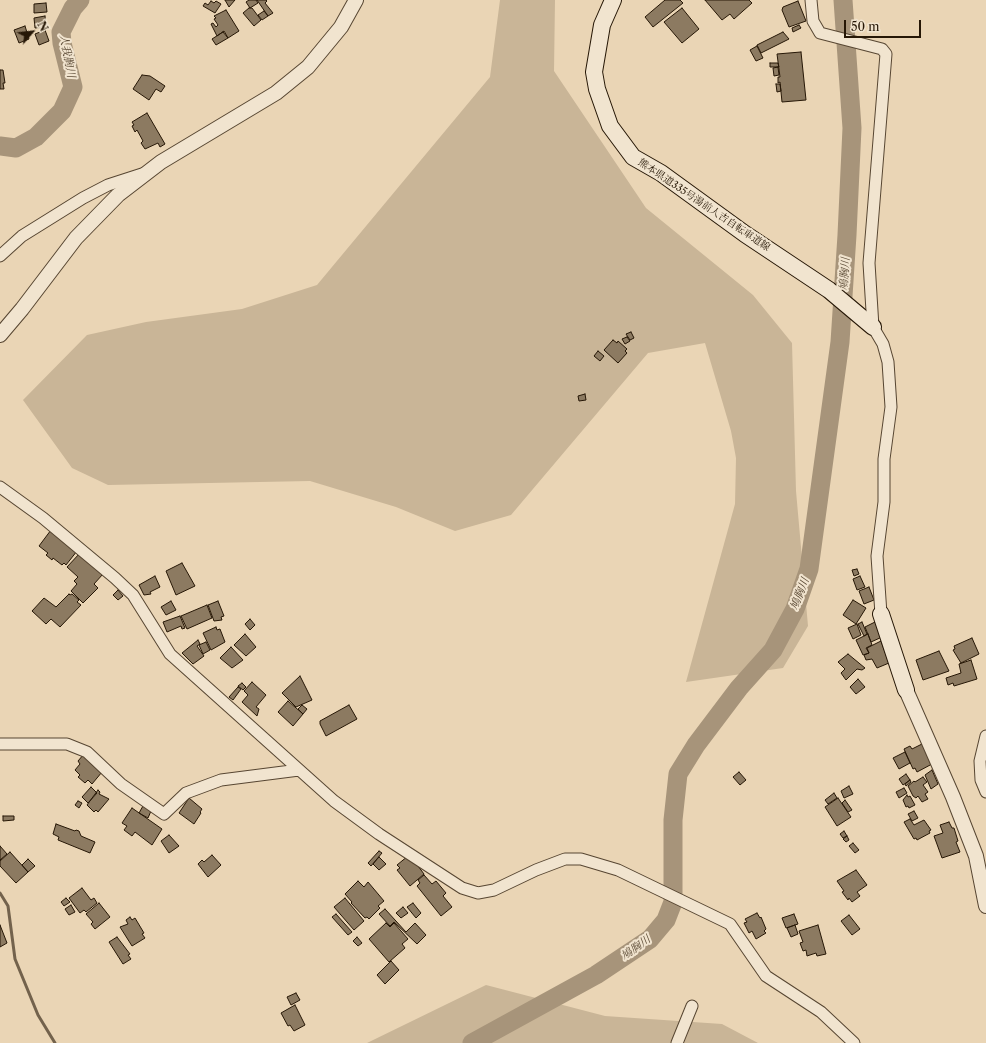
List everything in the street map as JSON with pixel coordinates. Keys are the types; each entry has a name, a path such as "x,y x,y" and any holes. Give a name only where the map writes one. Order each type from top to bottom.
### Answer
{"main road":[{"name":"熊本県道335号湯前人吉自転車道線","path":"613,0 602,25 594,72 597,89 610,126 633,157 661,173 744,234 829,290 873,327"},
{"path":"881,614 906,690"}],"street":[{"path":"0,335 22,309 76,238 118,195 148,172 276,93 308,67 341,27 356,0"},
{"path":"811,0 813,21 820,33 882,49 886,54 869,263 873,327 883,344 888,362 890,407 884,459 884,502 877,556 881,614"},
{"path":"0,256 22,236 83,198 108,186 148,172"},
{"path":"0,487 43,518 115,578 133,595 170,654 334,801 379,834 462,888 478,893 494,890 536,870 565,859 581,859 610,868 649,885 730,924 766,976 821,1012 854,1043"},
{"path":"906,690 953,797 976,856 986,906"},
{"path":"986,736 980,761 981,780 986,792"},
{"path":"0,744 67,744 87,752 121,784 164,814 186,794 221,780 299,770"},
{"path":"677,1043 692,1006"}],"shaded area":[{"path":"500,0 555,0 554,71 646,208 753,295 792,343 796,491 808,626 783,668 686,682 735,504 736,458 731,431 705,343 648,353 511,515 455,531 396,507 310,481 108,485 72,468 23,400 87,335 146,322 242,309 317,285 490,77"},
{"path":"486,985 605,1016 722,1024 758,1043 367,1043"}],"building":[{"path":"225,0 235,0 229,7"},
{"path":"249,0 256,0 258,3 250,8 246,2"},
{"path":"257,0 266,0 267,1 265,3 273,13 268,16"},
{"path":"665,0 680,0 683,3 653,27 645,17"},
{"path":"705,0 749,0 752,3 734,19 730,14 722,20"},
{"path":"211,1 214,3 216,1 221,4 215,13 203,6 205,3 208,5"},
{"path":"798,1 806,21 789,27 782,10 783,7"},
{"path":"46,3 47,12 34,13 34,4"},
{"path":"249,8 252,8 261,20 254,26 243,13"},
{"path":"682,8 699,29 682,43 664,22"},
{"path":"226,10 239,31 228,38 224,31 217,36 211,24 213,23 216,27 218,25 214,19 216,18 214,16"},
{"path":"264,11 268,16 262,20 258,15"},
{"path":"45,16 46,27 35,28 34,18"},
{"path":"799,25 801,28 793,32 792,28"},
{"path":"25,26 29,39 19,43 14,30"},
{"path":"45,30 49,41 39,45 35,34"},
{"path":"223,32 228,38 216,45 212,39"},
{"path":"783,32 789,39 761,53 757,45"},
{"path":"757,46 763,58 756,61 750,50"},
{"path":"801,52 806,100 782,102 780,82 778,83 778,77 780,77 777,54"},
{"path":"770,63 778,63 779,67 770,67"},
{"path":"778,67 779,75 774,76 773,68"},
{"path":"0,70 3,70 5,83 3,83 4,89 0,89"},
{"path":"142,75 150,76 165,86 161,92 156,89 149,100 133,89"},
{"path":"776,84 780,84 781,91 777,92"},
{"path":"147,113 165,144 160,147 158,143 145,149 141,143 143,141 137,130 135,132 132,126 134,125 132,122"},
{"path":"631,332 634,338 630,340 626,334"},
{"path":"627,337 630,341 625,344 622,339"},
{"path":"613,340 617,343 618,341 627,349 625,351 627,353 618,363 604,350"},
{"path":"598,351 604,356 600,361 594,356"},
{"path":"585,394 586,400 579,401 578,396"},
{"path":"51,530 77,551 66,565 64,563 62,565 53,558 52,560 46,555 48,553 39,546"},
{"path":"80,553 103,574 94,584 98,588 83,603 71,591 77,584 74,581 78,577 67,567"},
{"path":"182,563 195,586 176,595 166,571"},
{"path":"857,569 859,574 854,576 852,570"},
{"path":"155,576 160,587 150,592 151,594 144,595 139,585"},
{"path":"860,576 865,587 857,590 853,579"},
{"path":"869,587 874,600 864,604 859,591"},
{"path":"118,590 123,596 118,600 113,595"},
{"path":"69,594 72,594 79,600 77,602 81,605 60,627 51,619 46,624 32,611 44,598 56,607"},
{"path":"853,600 866,608 856,624 843,615"},
{"path":"171,601 176,610 166,615 161,607"},
{"path":"218,601 224,616 221,617 222,620 214,621 208,605"},
{"path":"207,605 212,618 187,629 181,616"},
{"path":"180,616 185,628 182,629 181,626 167,632 163,622"},
{"path":"250,619 255,625 250,630 245,624"},
{"path":"862,622 867,634 864,636 858,624"},
{"path":"875,622 882,637 871,642 865,627"},
{"path":"857,624 861,635 853,639 848,628"},
{"path":"216,627 217,630 220,629 225,642 211,650 203,633"},
{"path":"245,634 256,647 246,656 234,645"},
{"path":"868,634 872,645 866,648 869,653 863,655 856,640"},
{"path":"972,638 979,654 961,663 953,650 955,649 954,646"},
{"path":"198,640 200,644 197,646 204,656 193,664 182,653"},
{"path":"881,641 889,663 877,668 872,659 866,660 864,655 869,653 867,648"},
{"path":"206,642 210,650 203,654 199,645"},
{"path":"231,647 243,660 232,668 220,658"},
{"path":"939,651 949,671 923,680 916,660"},
{"path":"848,654 865,668 862,670 857,669 846,680 841,673 845,669 838,662"},
{"path":"971,660 977,679 954,686 953,683 948,685 946,678 961,673 959,664"},
{"path":"300,676 312,700 296,707 282,693"},
{"path":"858,679 865,687 856,694 850,687"},
{"path":"252,682 266,695 256,707 259,709 257,716 242,702 248,695 244,691"},
{"path":"242,683 246,687 243,690 238,686"},
{"path":"238,687 241,689 233,700 229,697"},
{"path":"288,701 303,714 293,726 278,712"},
{"path":"302,705 307,709 303,714 298,709"},
{"path":"349,705 357,719 326,736 320,721"},
{"path":"922,744 932,764 917,772 915,768 913,769 904,749 910,746 912,749"},
{"path":"905,752 910,763 899,769 893,758"},
{"path":"84,754 102,772 92,784 88,780 85,783 78,777 80,775 75,770 80,764 78,761"},
{"path":"932,770 938,784 931,789 925,775"},
{"path":"739,772 746,780 740,785 733,777"},
{"path":"906,774 910,780 903,785 899,779"},
{"path":"923,777 927,782 923,785 928,792 925,794 928,799 922,802 918,796 916,798 913,796 908,786 914,781 915,782"},
{"path":"910,780 911,782 906,786 905,784"},
{"path":"849,786 853,794 844,798 841,791"},
{"path":"91,787 97,793 88,803 82,797"},
{"path":"904,788 907,793 899,798 896,792"},
{"path":"98,790 100,792 99,794 109,799 98,812 96,810 94,812 87,805"},
{"path":"834,793 837,798 828,804 825,800"},
{"path":"907,795 908,797 910,796 915,805 909,808 908,806 906,807 903,800"},
{"path":"189,798 202,809 194,824 179,813"},
{"path":"838,798 851,817 837,826 825,807"},
{"path":"845,800 852,810 848,812 842,803"},
{"path":"78,801 82,803 79,808 75,805"},
{"path":"143,806 151,811 148,818 139,813"},
{"path":"132,808 162,829 152,845 135,832 132,836 124,830 127,826 122,823"},
{"path":"914,811 918,818 912,821 908,814"},
{"path":"3,816 14,816 14,820 3,821"},
{"path":"910,819 914,825 924,820 931,830 929,831 930,833 917,840 916,838 914,839 904,822"},
{"path":"949,822 952,828 954,828 958,841 956,842 960,852 942,858 934,836 943,833 940,825"},
{"path":"56,824 79,831 81,836 95,842 90,853 58,840 59,837 53,834"},
{"path":"844,831 847,836 843,838 840,834"},
{"path":"169,835 179,846 169,853 161,841"},
{"path":"847,836 849,840 846,842 843,839"},
{"path":"853,843 859,850 855,853 849,846"},
{"path":"0,846 7,854 0,860"},
{"path":"379,851 382,853 371,866 368,863"},
{"path":"10,852 28,872 16,883 0,866 0,861"},
{"path":"212,855 221,865 208,877 198,864 202,860 204,862"},
{"path":"408,856 412,858 424,874 410,886 397,870 400,868 397,865"},
{"path":"379,857 386,864 379,870 373,864"},
{"path":"28,859 35,866 28,872 22,865"},
{"path":"856,870 867,885 857,892 860,896 852,902 849,898 848,900 842,892 844,891 837,881"},
{"path":"424,875 432,884 436,881 446,893 443,896 452,907 441,916 417,886 420,883 418,880"},
{"path":"358,881 364,887 368,882 384,901 378,906 380,908 369,919 367,917 365,918 345,894"},
{"path":"82,888 91,900 94,898 97,903 86,912 84,910 80,913 69,898"},
{"path":"66,898 70,902 64,906 61,902"},
{"path":"345,898 364,921 354,930 334,907"},
{"path":"99,903 110,917 95,929 91,924 93,922 86,914"},
{"path":"413,903 421,913 416,918 407,907"},
{"path":"71,905 75,912 69,915 65,909"},
{"path":"403,907 408,913 401,918 396,913"},
{"path":"385,909 406,932 415,923 426,935 417,944 394,922 390,926 379,914"},
{"path":"757,913 760,918 761,917 766,929 764,931 766,933 756,939 752,931 749,933 744,923 747,922 745,919"},
{"path":"336,914 352,932 348,935 332,917"},
{"path":"794,914 798,924 786,928 782,918"},
{"path":"849,915 860,929 852,935 841,921"},
{"path":"130,917 132,920 135,918 144,933 142,934 145,938 132,946 120,927 128,924 126,920"},
{"path":"386,923 390,927 394,923 408,939 402,944 405,948 389,962 369,939"},
{"path":"0,925 7,943 0,947"},
{"path":"795,925 798,934 791,937 787,928"},
{"path":"818,925 826,954 817,956 816,953 807,956 806,950 803,951 800,943 803,942 799,931"},
{"path":"117,937 130,954 128,955 131,959 123,964 109,942"},
{"path":"357,937 362,943 358,946 353,941"},
{"path":"391,961 399,970 385,984 377,975"},
{"path":"296,993 300,1000 291,1005 287,997"},
{"path":"295,1005 305,1025 294,1031 290,1025 288,1026 281,1013"}],"waterway":[{"name":"人我胸川","path":"0,146 16,148 36,137 62,111 73,87 62,43 61,32 73,8 80,0"},
{"name":"鳩胸川","path":"472,1043 596,975 650,939 666,920 673,902 673,820 678,774 696,745 739,688 773,650 795,609 809,569 840,342 852,128 843,0"},
{"path":"0,893 8,906 15,959 38,1015 55,1043"}]}
